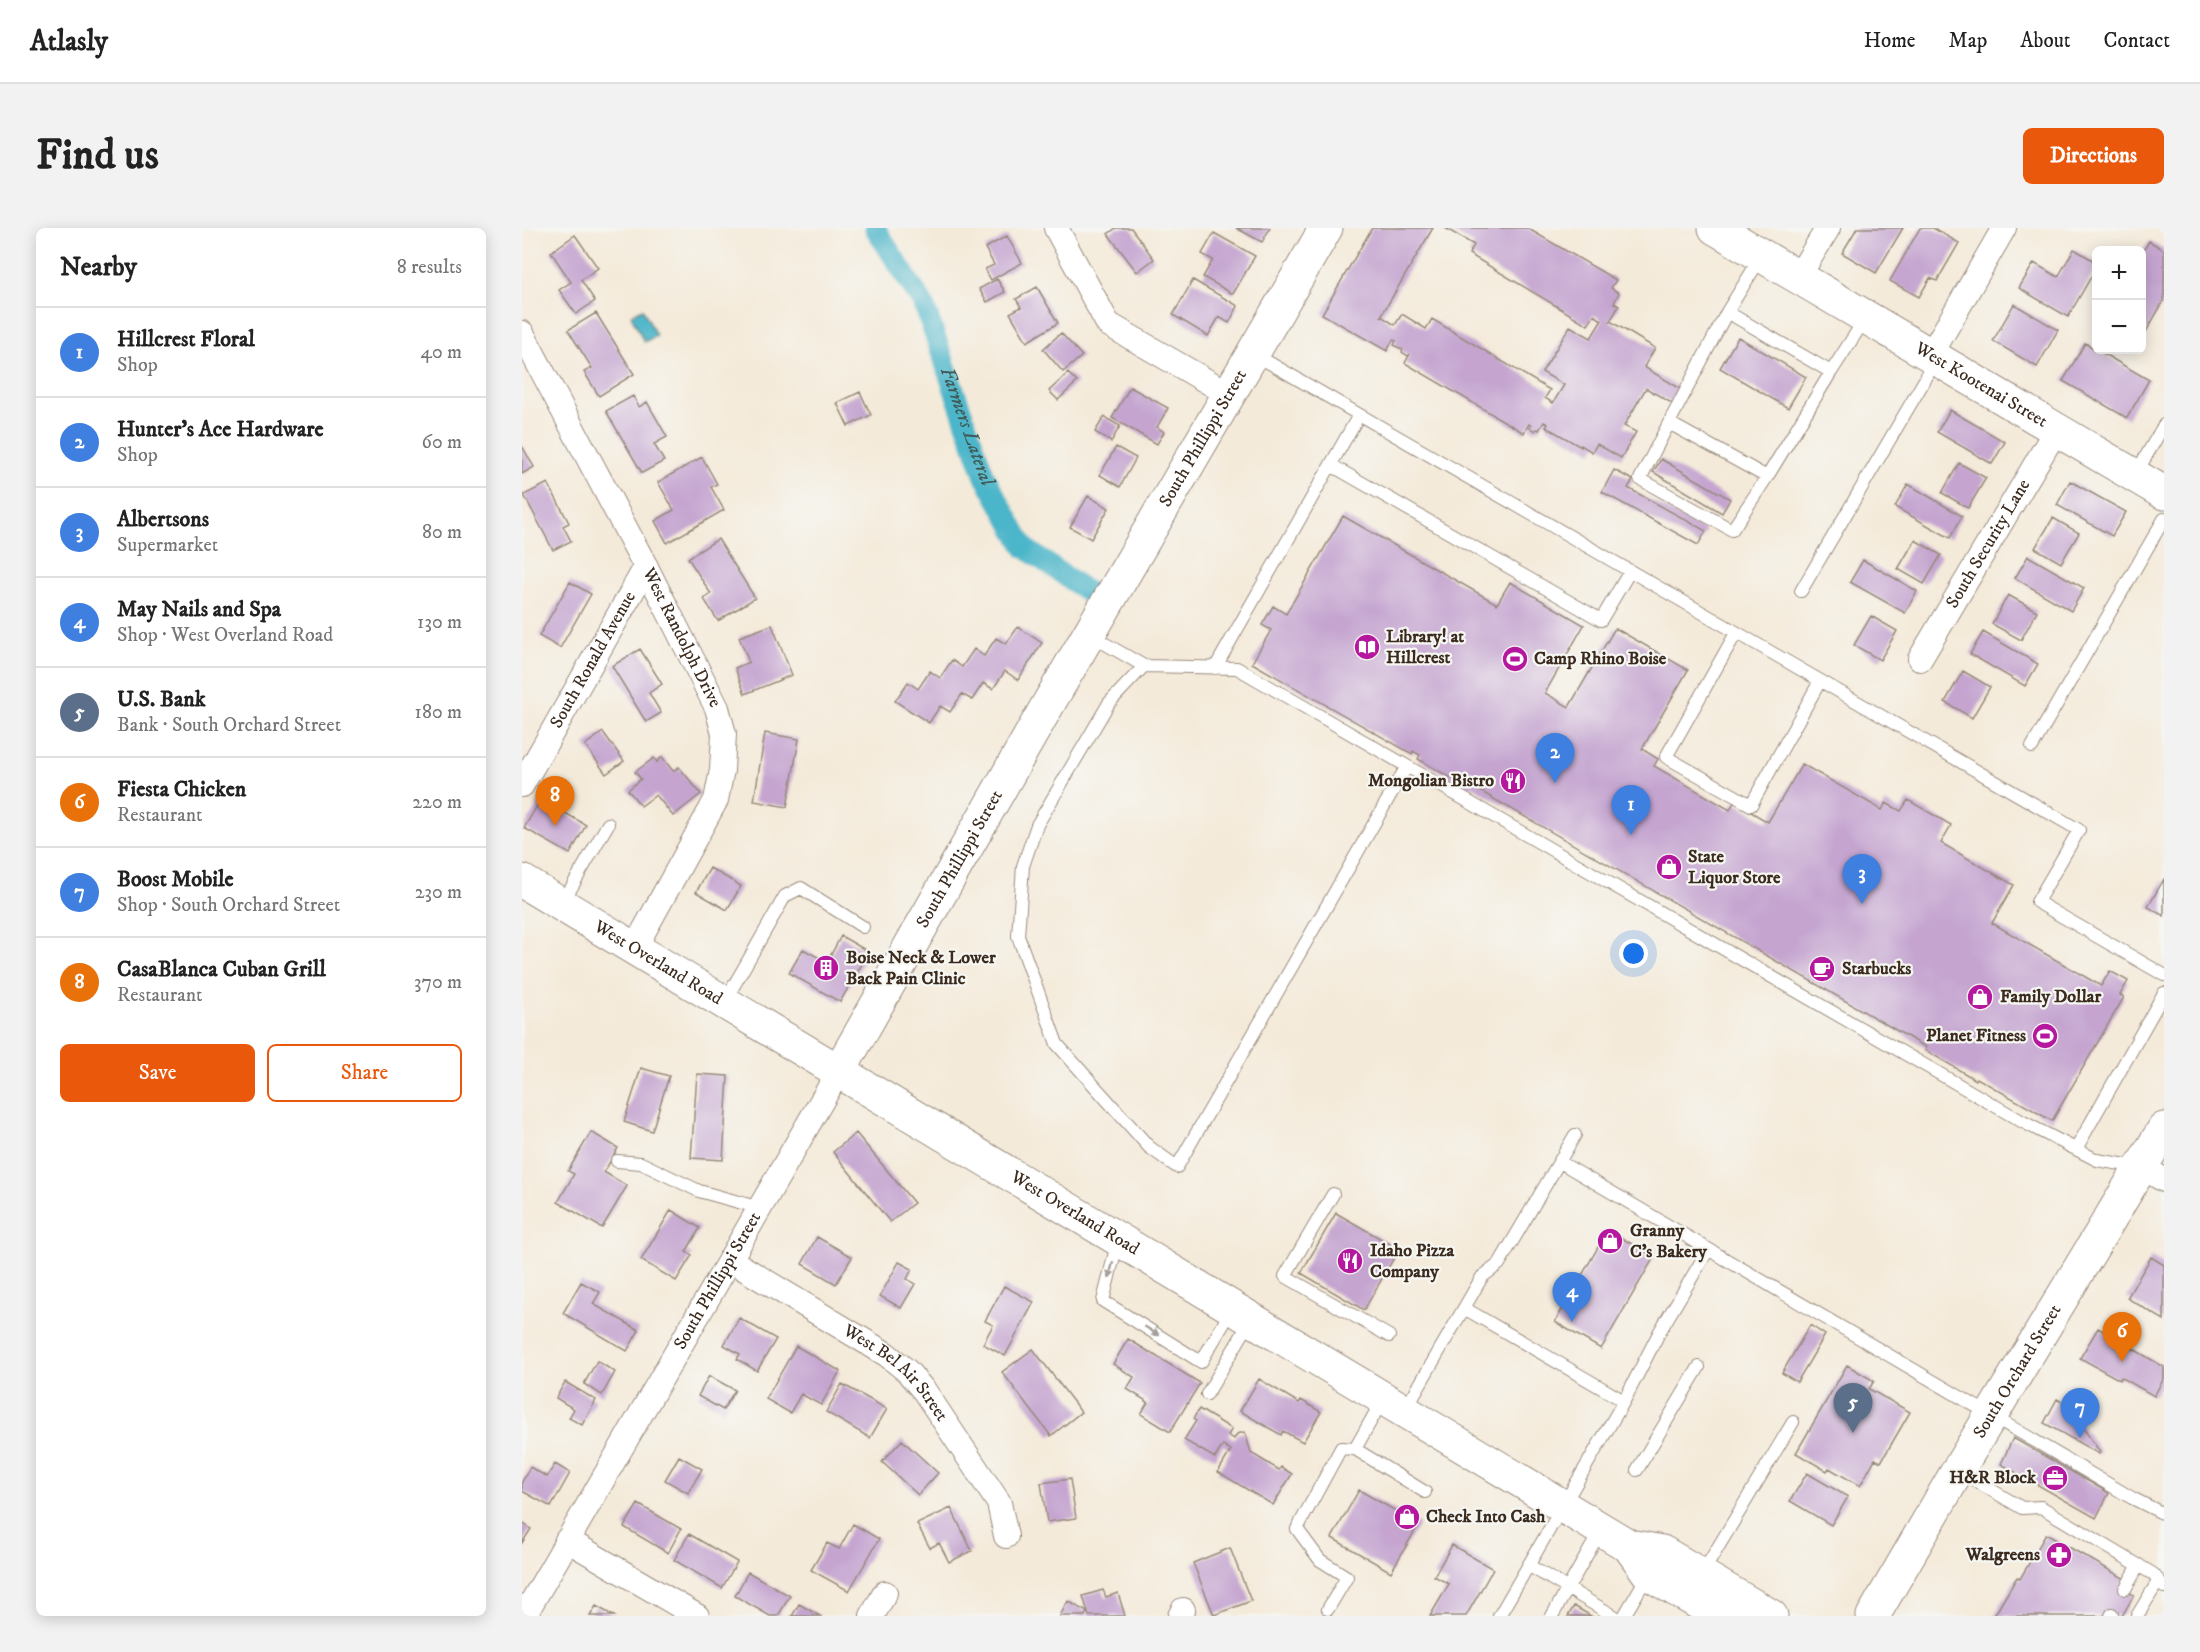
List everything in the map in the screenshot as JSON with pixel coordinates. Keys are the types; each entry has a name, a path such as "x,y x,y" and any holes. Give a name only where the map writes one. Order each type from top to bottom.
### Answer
{"main road":[{"name":"South Phillippi Street","path":"839,1071 1089,634 1326,228"},
{"name":"West Kootenai Street","path":"1715,228 2056,430 2155,483"},
{"name":"West Overland Road","path":"522,881 1629,1546 1662,1552 1771,1616"},
{"name":"South Orchard Street","path":"1874,1616 1990,1416 2153,1174 2164,1129"},
{"name":"West Overland Road","path":"1629,1546 1649,1574 1721,1616"}],"street":[{"path":"1056,228 1108,324 1229,394"},
{"path":"1798,277 1828,228"},
{"path":"1930,356 2004,228"},
{"name":"West Randolph Drive","path":"522,333 646,567 717,708 724,734 722,770 716,800 634,948"},
{"name":"South Security Lane","path":"1920,659 2056,430"},
{"name":"South Ronald Avenue","path":"522,785 646,567"},
{"name":"South Phillippi Street","path":"524,1611 839,1071"},
{"name":"West Bel Air Street","path":"730,1260 886,1354 907,1371 925,1392 999,1503 1006,1536"},
{"path":"567,1540 697,1616"},
{"path":"872,1616 885,1593"}],"lane":[{"path":"1762,256 1726,312 1640,479 1732,531 1866,318"},
{"path":"1726,312 1831,372"},
{"path":"1253,353 2079,830 2037,902 2164,975"},
{"path":"1801,591 1927,376 1930,356"},
{"path":"1215,668 1359,415"},
{"path":"1669,423 1767,477"},
{"path":"2155,483 2164,425"},
{"path":"1330,465 1601,620 1630,571"},
{"path":"2032,747 2164,519"},
{"path":"1736,633 1666,757 1751,805 1820,681"},
{"path":"1089,634 1144,666 1237,668 2013,1116 2097,1160 2153,1174"},
{"path":"1144,666 1109,703 1037,825 1023,866 1018,936 1057,1044 1149,1147 1177,1167 1407,766"},
{"path":"562,905 608,824"},
{"path":"724,1002 785,896 801,888 863,927"},
{"path":"2076,1149 2164,993"},
{"path":"1355,1449 1394,1405 1464,1308 1482,1277 1499,1264 1575,1135"},
{"path":"617,1161 640,1163 699,1191 760,1208"},
{"path":"1560,1162 1990,1416 2164,1514"},
{"path":"1333,1194 1284,1276 1389,1336"},
{"path":"1118,1239 1103,1301 1201,1362 1242,1314"},
{"path":"1499,1616 1624,1401 1660,1331 1708,1250"},
{"path":"1464,1308 1624,1401"},
{"path":"1207,1394 1242,1314"},
{"path":"1637,1470 1699,1367"},
{"path":"1702,1575 1793,1422"},
{"path":"1328,1608 1347,1577 1320,1560 1296,1529 1341,1448 1355,1449 1425,1491"},
{"path":"1958,1470 2022,1508 2041,1507 2139,1565 2162,1583 2137,1616"},
{"path":"1552,1616 1601,1529"},
{"path":"1528,1565 1614,1616"},
{"path":"2125,1589 2139,1565"},
{"path":"1624,1616 1649,1574"}],"water":[{"path":"643,309 656,336 644,342 631,315"}],"building":[{"path":"1116,228 1131,228 1154,259 1137,272 1108,234"},
{"path":"1236,228 1270,228 1262,242"},
{"path":"1372,228 1433,228 1381,316 1395,325 1402,314 1426,329 1432,319 1550,390 1545,398 1553,403 1564,385 1542,372 1570,326 1591,338 1602,320 1594,315 1588,325 1469,254 1474,245 1445,228 1527,228 1616,280 1611,288 1619,293 1614,303 1619,306 1610,321 1655,348 1644,367 1681,389 1673,404 1646,388 1624,426 1636,432 1621,458 1597,444 1592,452 1581,445 1581,447 1546,427 1548,424 1544,422 1539,430 1535,431 1530,428 1529,424 1524,433 1405,363 1410,354 1408,356 1394,345 1396,341 1393,340 1387,351 1322,314"},
{"path":"1857,228 1903,228 1876,273 1842,253"},
{"path":"1920,228 1933,228 1959,243 1937,281 1930,278 1919,297 1890,281"},
{"path":"1214,233 1255,256 1233,294 1203,277 1213,260 1202,254"},
{"path":"575,235 598,268 581,280 595,301 576,314 559,290 571,282 551,252"},
{"path":"1007,236 1022,263 991,280 985,269 994,265 985,248"},
{"path":"2149,241 2164,250 2164,300 2146,332 2146,300 2146,246"},
{"path":"2074,249 2092,260 2092,275 2068,317 2019,288 2034,263 2058,277"},
{"path":"997,279 1005,292 987,302 979,289"},
{"path":"1193,280 1238,306 1229,323 1219,317 1208,336 1173,315"},
{"path":"1037,287 1058,323 1027,342 1010,313 1021,307 1016,299"},
{"path":"2014,304 2058,330 2037,367 1993,341"},
{"path":"596,313 634,374 599,396 584,372 592,368 568,330"},
{"path":"1061,333 1082,356 1063,372 1043,349"},
{"path":"1738,337 1806,377 1788,408 1720,368"},
{"path":"2085,343 2092,347 2092,354 2104,354 2149,380 2127,418 2063,381"},
{"path":"1068,373 1077,382 1058,400 1049,391"},
{"path":"1130,387 1168,408 1157,427 1164,432 1157,444 1112,418"},
{"path":"860,392 871,415 848,426 837,403"},
{"path":"633,396 639,407 647,402 667,437 654,444 664,461 642,473 606,411"},
{"path":"1950,410 2005,442 1992,464 1937,432"},
{"path":"1104,417 1120,426 1111,442 1095,432"},
{"path":"522,446 534,467 522,474"},
{"path":"1116,447 1136,458 1120,487 1100,475"},
{"path":"702,457 717,484 711,487 724,510 667,543 655,521 674,510 658,482"},
{"path":"1661,459 1730,499 1722,513 1653,472"},
{"path":"1959,463 1986,478 1968,508 1942,493"},
{"path":"1614,470 1633,480 1628,488 1706,531 1698,545 1602,492"},
{"path":"2070,481 2126,512 2112,536 2057,505"},
{"path":"548,483 569,523 563,526 571,541 553,550 524,495"},
{"path":"1908,484 1962,516 1950,538 1895,507"},
{"path":"1088,496 1109,508 1091,539 1070,527"},
{"path":"1343,516 1497,604 1510,582 1584,625 1545,693 1569,707 1615,628 1688,670 1642,749 1658,759 1654,766 1730,810 1734,802 1768,822 1802,764 1882,810 1886,803 1901,811 1908,800 1951,825 1941,843 2014,885 1992,923 2101,986 2110,971 2128,981 2120,995 2124,997 2052,1121 1977,1078 1976,1080 1925,1050 1926,1047 1472,786 1470,789 1418,759 1420,755 1413,751 1412,754 1252,663 1271,630 1262,625 1273,606 1286,614"},
{"path":"2053,518 2079,533 2061,563 2035,548"},
{"path":"718,539 755,598 718,621 704,599 711,594 688,558"},
{"path":"1915,540 1941,555 1924,584 1898,569"},
{"path":"2028,556 2084,588 2071,611 2015,578"},
{"path":"1863,560 1917,591 1905,613 1850,582"},
{"path":"570,582 591,594 560,648 539,636"},
{"path":"2008,595 2037,611 2021,640 1992,624"},
{"path":"1871,616 1897,631 1880,660 1854,645"},
{"path":"772,625 792,675 745,694 735,668 749,662 739,637"},
{"path":"1018,627 1042,643 1018,680 1005,671 993,689 983,683 972,700 962,694 950,712 940,706 929,723 895,701 908,682 918,689 930,671 940,678 952,660 962,667 974,649 984,656 996,638 1006,644"},
{"path":"1983,632 2038,664 2025,686 1970,654"},
{"path":"640,649 662,684 649,693 661,713 646,722 612,666"},
{"path":"1963,671 1990,687 1972,718 1945,702"},
{"path":"603,732 624,761 606,774 585,745"},
{"path":"765,733 799,739 787,807 754,801"},
{"path":"662,757 673,771 679,767 701,794 673,816 656,795 641,806 628,790 641,779 635,772 654,758 657,762"},
{"path":"541,799 586,825 570,854 524,828"},
{"path":"710,868 741,886 727,910 696,892"},
{"path":"2164,879 2164,916 2148,907"},
{"name":"Boise Neck & Lower Back Pain Clinic","path":"841,936 869,952 840,1002 789,973 803,949 827,962"},
{"path":"641,1068 669,1076 652,1131 624,1122"},
{"path":"697,1074 728,1076 723,1160 691,1158"},
{"path":"591,1132 618,1148 604,1172 627,1186 602,1228 558,1202 574,1174 568,1171"},
{"path":"856,1133 914,1203 890,1222 833,1152"},
{"path":"671,1210 700,1228 686,1252 692,1255 676,1281 641,1260"},
{"name":"Idaho Pizza Company","path":"1336,1213 1399,1249 1364,1310 1301,1273"},
{"path":"1608,1230 1654,1257 1601,1349 1555,1322"},
{"path":"817,1237 852,1257 836,1284 802,1264"},
{"path":"2151,1257 2164,1265 2164,1320 2127,1298"},
{"path":"899,1262 912,1269 907,1279 915,1284 901,1308 880,1296"},
{"path":"581,1282 600,1292 593,1304 639,1330 627,1351 563,1313"},
{"path":"1004,1286 1034,1302 1005,1356 983,1344 993,1325 985,1321"},
{"path":"739,1318 776,1339 757,1371 737,1359 740,1354 724,1345"},
{"path":"1810,1325 1825,1335 1797,1382 1782,1373"},
{"path":"2098,1328 2164,1367 2164,1378 2154,1396 2121,1377 2120,1380 2080,1358"},
{"path":"1128,1339 1200,1383 1170,1432 1141,1414 1148,1402 1127,1389 1134,1377 1113,1364"},
{"path":"796,1346 840,1371 821,1405 801,1394 790,1413 766,1399"},
{"path":"1033,1349 1081,1412 1051,1436 1002,1372"},
{"path":"597,1361 615,1372 602,1395 584,1384"},
{"path":"1847,1365 1874,1381 1869,1389 1910,1412 1881,1462 1875,1459 1860,1486 1796,1453"},
{"path":"709,1376 735,1390 723,1410 698,1396"},
{"path":"1259,1379 1299,1403 1301,1400 1321,1412 1303,1442 1283,1431 1281,1435 1240,1411"},
{"path":"565,1382 596,1400 582,1425 569,1418 574,1409 556,1398"},
{"path":"842,1384 887,1409 870,1438 826,1412"},
{"path":"2057,1399 2067,1405 2100,1452 2099,1454 2044,1423"},
{"path":"1199,1409 1232,1429 1228,1435 1234,1439 1237,1434 1245,1432 1251,1453 1279,1470 1281,1467 1292,1474 1273,1505 1218,1472 1231,1450 1223,1445 1215,1458 1184,1440 1196,1421 1193,1419"},
{"name":"H&R Block","path":"2013,1438 2109,1493 2096,1518 2001,1464"},
{"path":"902,1440 938,1473 918,1495 882,1462"},
{"path":"679,1456 702,1469 688,1493 665,1480"},
{"path":"555,1464 570,1473 551,1507 522,1491 522,1482 530,1467 547,1477"},
{"path":"1807,1473 1848,1497 1831,1525 1790,1501"},
{"path":"1070,1479 1076,1518 1047,1522 1041,1483"},
{"path":"1359,1490 1419,1524 1391,1572 1332,1538"},
{"path":"638,1504 681,1529 668,1553 624,1527"},
{"path":"951,1508 972,1551 949,1562 939,1543 930,1548 917,1524"},
{"path":"522,1523 531,1529 522,1543"},
{"path":"853,1524 879,1539 849,1591 811,1570 827,1543 839,1549"},
{"path":"689,1534 737,1562 722,1588 674,1560"},
{"name":"Walgreens","path":"2046,1534 2125,1579 2120,1587 2134,1595 2122,1616 2115,1616 2107,1611 2104,1616 1994,1616 2017,1577 2020,1579"},
{"path":"1452,1545 1493,1569 1466,1616 1430,1616 1449,1584 1434,1576"},
{"path":"1230,1548 1251,1601 1214,1615 1193,1563"},
{"path":"748,1572 790,1596 778,1616 770,1616 735,1596"},
{"path":"1103,1590 1106,1597 1118,1593 1125,1616 1089,1616 1083,1596"},
{"path":"1068,1601 1087,1612 1085,1616 1060,1616"},
{"path":"799,1604 820,1616 792,1616"},
{"path":"596,1606 614,1616 590,1616"},
{"path":"1574,1606 1591,1616 1568,1616"}],"waterway":[{"name":"Farmers Lateral","path":"875,228 924,305 985,477 1025,548 1095,597"}],"place":[{"name":"Library! at Hillcrest","path":"1367,647"},
{"name":"Camp Rhino Boise","path":"1515,659"},
{"name":"Mongolian Bistro","path":"1513,781"},
{"name":"Hunter's Ace Hardware","path":"1555,783"},
{"name":"CasaBlanca Cuban Grill","path":"555,826"},
{"name":"Hillcrest Floral","path":"1631,835"},
{"name":"State Liquor Store","path":"1669,867"},
{"name":"Albertsons","path":"1862,904"},
{"name":"Boise Neck & Lower Back Pain Clinic","path":"826,968"},
{"name":"Starbucks","path":"1822,969"},
{"name":"Family Dollar","path":"1980,997"},
{"name":"Planet Fitness","path":"2045,1036"},
{"name":"Granny C's Bakery","path":"1610,1241"},
{"name":"Idaho Pizza Company","path":"1350,1261"},
{"name":"May Nails and Spa","path":"1572,1322"},
{"name":"Fiesta Chicken","path":"2122,1362"},
{"name":"U.S. Bank","path":"1853,1433"},
{"name":"Boost Mobile","path":"2080,1438"},
{"name":"H&R Block","path":"2055,1478"},
{"name":"Check Into Cash","path":"1407,1517"},
{"name":"Walgreens","path":"2059,1555"}]}
